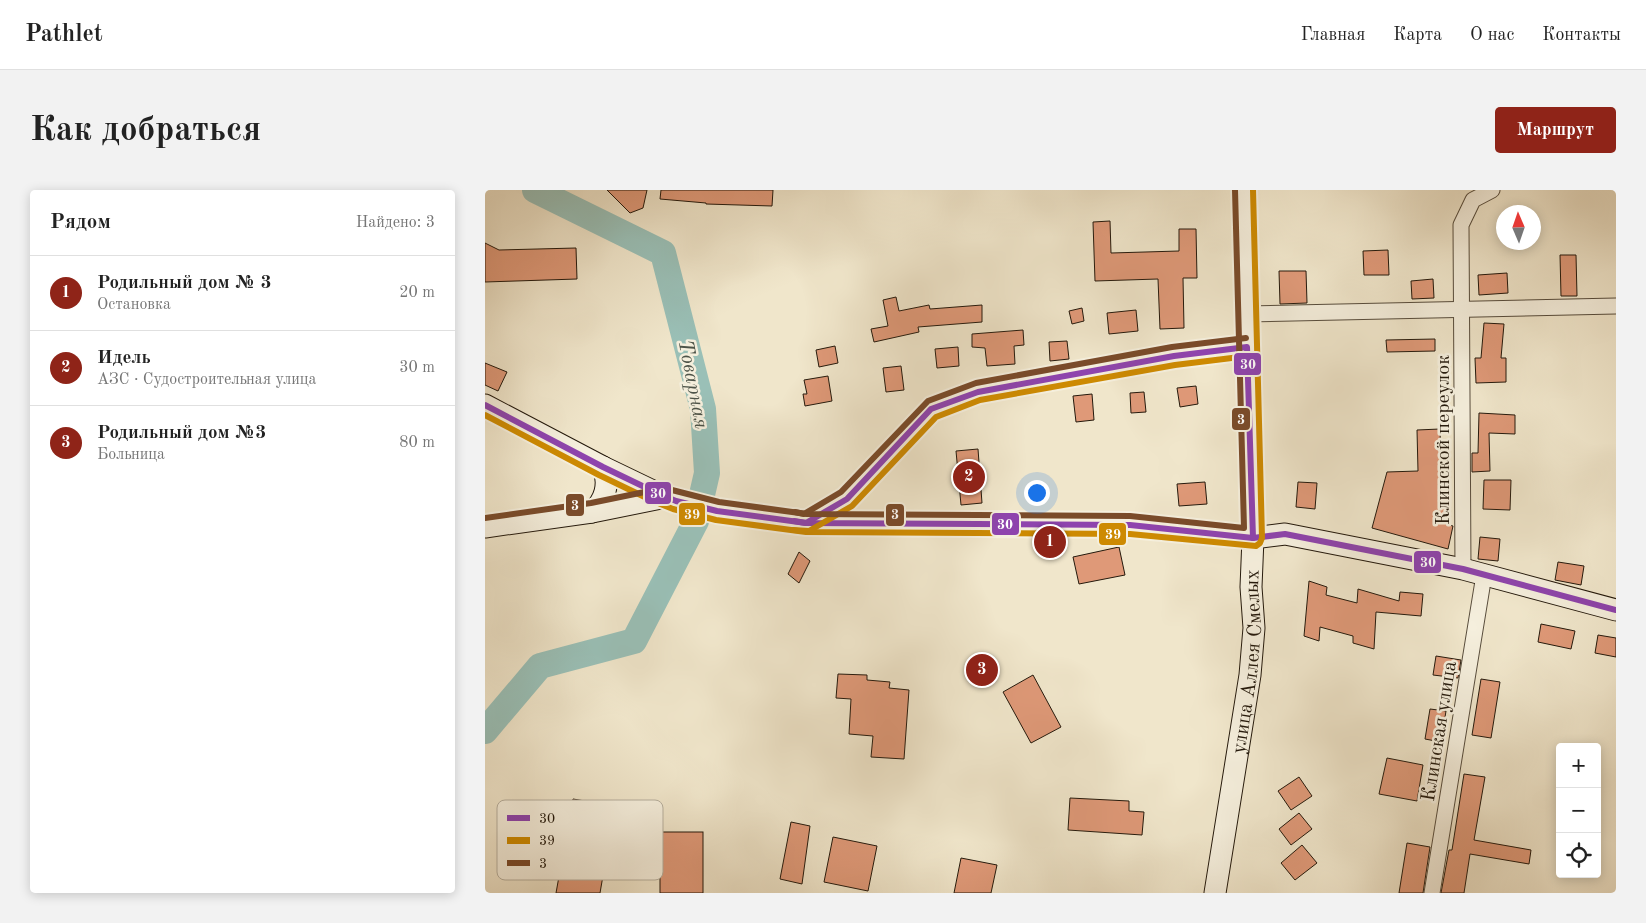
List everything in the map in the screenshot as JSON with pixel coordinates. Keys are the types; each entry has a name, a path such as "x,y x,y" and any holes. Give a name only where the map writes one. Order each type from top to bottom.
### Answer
{"main road":[{"name":"улица Аллея Смелых","path":"1215,893 1250,675 1254,628 1251,587 1253,538 1244,190"},
{"path":"806,523 847,499 931,409 978,392 1174,356 1247,347"},
{"path":"485,405 603,467 671,499 717,511 806,523 1131,525 1253,538 1285,534 1463,569 1616,610"},
{"path":"591,512 599,505 603,498 607,479 603,467"},
{"path":"485,527 671,499"},
{"path":"847,499 846,508 850,515 862,523"}],"street":[{"name":"Клинской переулок","path":"1463,569 1461,225 1473,200 1492,190"},
{"path":"1246,314 1616,306"},
{"name":"Клинская улица","path":"1432,893 1484,575"}],"building":[{"path":"607,190 647,190 643,208 630,213"},
{"path":"661,190 773,190 772,206 706,204 660,199"},
{"path":"1110,221 1111,253 1179,251 1179,229 1196,229 1197,278 1183,278 1184,328 1160,329 1158,279 1095,281 1093,222"},
{"path":"485,243 499,250 576,248 577,279 485,282"},
{"path":"1388,250 1389,275 1364,275 1363,251"},
{"path":"1560,255 1576,255 1577,296 1561,296"},
{"path":"1279,271 1306,271 1307,303 1280,304"},
{"path":"1507,273 1508,293 1479,295 1478,275"},
{"path":"1433,279 1434,298 1412,299 1411,281"},
{"path":"896,297 899,311 929,305 930,309 982,305 982,322 918,327 919,332 874,342 871,329 888,326 883,300"},
{"path":"1082,308 1084,321 1072,324 1069,311"},
{"path":"1136,310 1138,331 1109,334 1107,313"},
{"path":"1484,323 1504,324 1501,358 1506,358 1506,382 1476,383 1475,358 1481,358"},
{"path":"1023,330 1024,345 1014,346 1015,364 987,366 985,348 972,347 972,334"},
{"path":"1435,339 1435,351 1387,352 1386,340"},
{"path":"1067,341 1069,359 1050,361 1049,342"},
{"path":"835,346 838,363 819,367 816,350"},
{"path":"958,347 959,366 937,368 935,349"},
{"path":"485,363 507,372 498,391 485,385"},
{"path":"901,366 904,390 886,392 883,368"},
{"path":"828,376 832,401 805,406 803,394 807,394 804,380"},
{"path":"1196,386 1198,404 1180,407 1177,388"},
{"path":"1144,392 1146,412 1131,413 1130,393"},
{"path":"1092,394 1094,420 1076,422 1073,396"},
{"path":"1479,413 1515,415 1515,434 1489,433 1490,471 1472,472 1472,453 1478,453"},
{"path":"1440,429 1441,471 1446,471 1447,514 1449,525 1453,526 1448,549 1372,528 1387,472 1418,471 1417,430"},
{"path":"978,449 982,503 961,505 956,451"},
{"path":"1484,480 1511,480 1510,510 1483,509"},
{"path":"1205,482 1207,504 1179,506 1177,484"},
{"path":"1298,482 1317,483 1315,509 1296,507"},
{"path":"1480,537 1500,539 1498,561 1478,559"},
{"path":"1119,547 1125,575 1079,584 1073,557"},
{"path":"799,552 810,561 799,583 788,574"},
{"path":"1558,562 1584,566 1581,585 1555,580"},
{"path":"1309,581 1327,587 1326,595 1357,603 1358,589 1399,601 1400,592 1423,594 1421,616 1376,612 1374,649 1353,643 1353,636 1320,627 1319,641 1304,636"},
{"path":"1541,624 1575,631 1571,649 1538,642"},
{"path":"1598,635 1616,638 1616,657 1595,653"},
{"path":"1436,656 1461,660 1458,678 1433,675"},
{"path":"838,674 867,675 867,680 890,682 889,688 909,690 904,759 871,757 873,736 849,734 851,699 836,698"},
{"path":"1033,675 1061,727 1031,743 1003,692"},
{"path":"1481,679 1500,682 1491,738 1472,735"},
{"path":"1430,709 1446,711 1441,742 1425,739"},
{"path":"1387,758 1423,765 1417,801 1379,794"},
{"path":"1464,774 1485,777 1474,840 1531,850 1529,864 1470,854 1464,893 1441,893 1449,850 1452,850"},
{"path":"1299,777 1312,796 1291,810 1278,791"},
{"path":"1070,798 1129,801 1129,811 1144,812 1142,835 1068,830"},
{"path":"1299,813 1312,829 1291,845 1279,829"},
{"path":"791,822 810,826 802,884 780,879"},
{"path":"663,832 703,832 703,893 660,893 660,880 663,880"},
{"path":"833,837 877,846 868,891 824,882"},
{"path":"1407,843 1430,847 1423,893 1399,893"},
{"path":"1302,845 1317,863 1295,880 1281,863"},
{"path":"961,858 997,865 991,893 954,893"},
{"path":"558,880 602,880 600,893 556,893"}],"waterway":[{"name":"Товарная","path":"485,731 540,666 634,641 696,521 707,473 703,409 663,253 535,190"}],"transit line":[{"name":"3","path":"668,489 719,502 807,514 1130,516 1244,528 1235,190"},
{"name":"39","path":"485,415 653,501 673,509 716,520 806,532 1130,534 1256,546 1262,538 1253,190"},
{"name":"3","path":"795,512 804,514 841,492 928,401 976,383 1172,347 1246,338"},
{"name":"30","path":"794,521 806,523 847,499 931,409 978,392 1174,356 1247,347 1253,538"},
{"name":"39","path":"793,530 809,531 852,506 936,417 980,400 1175,365 1248,356"},
{"name":"30","path":"485,405 657,493 676,501 717,511 806,523 1130,525 1253,538 1285,534 1463,569 1616,610"},
{"name":"3","path":"485,518 591,503 664,488"}],"place":[{"name":"Идель","path":"969,477"},
{"name":"Родильный дом № 3","path":"1050,542"},
{"name":"Родильный дом №3","path":"982,670"}]}
